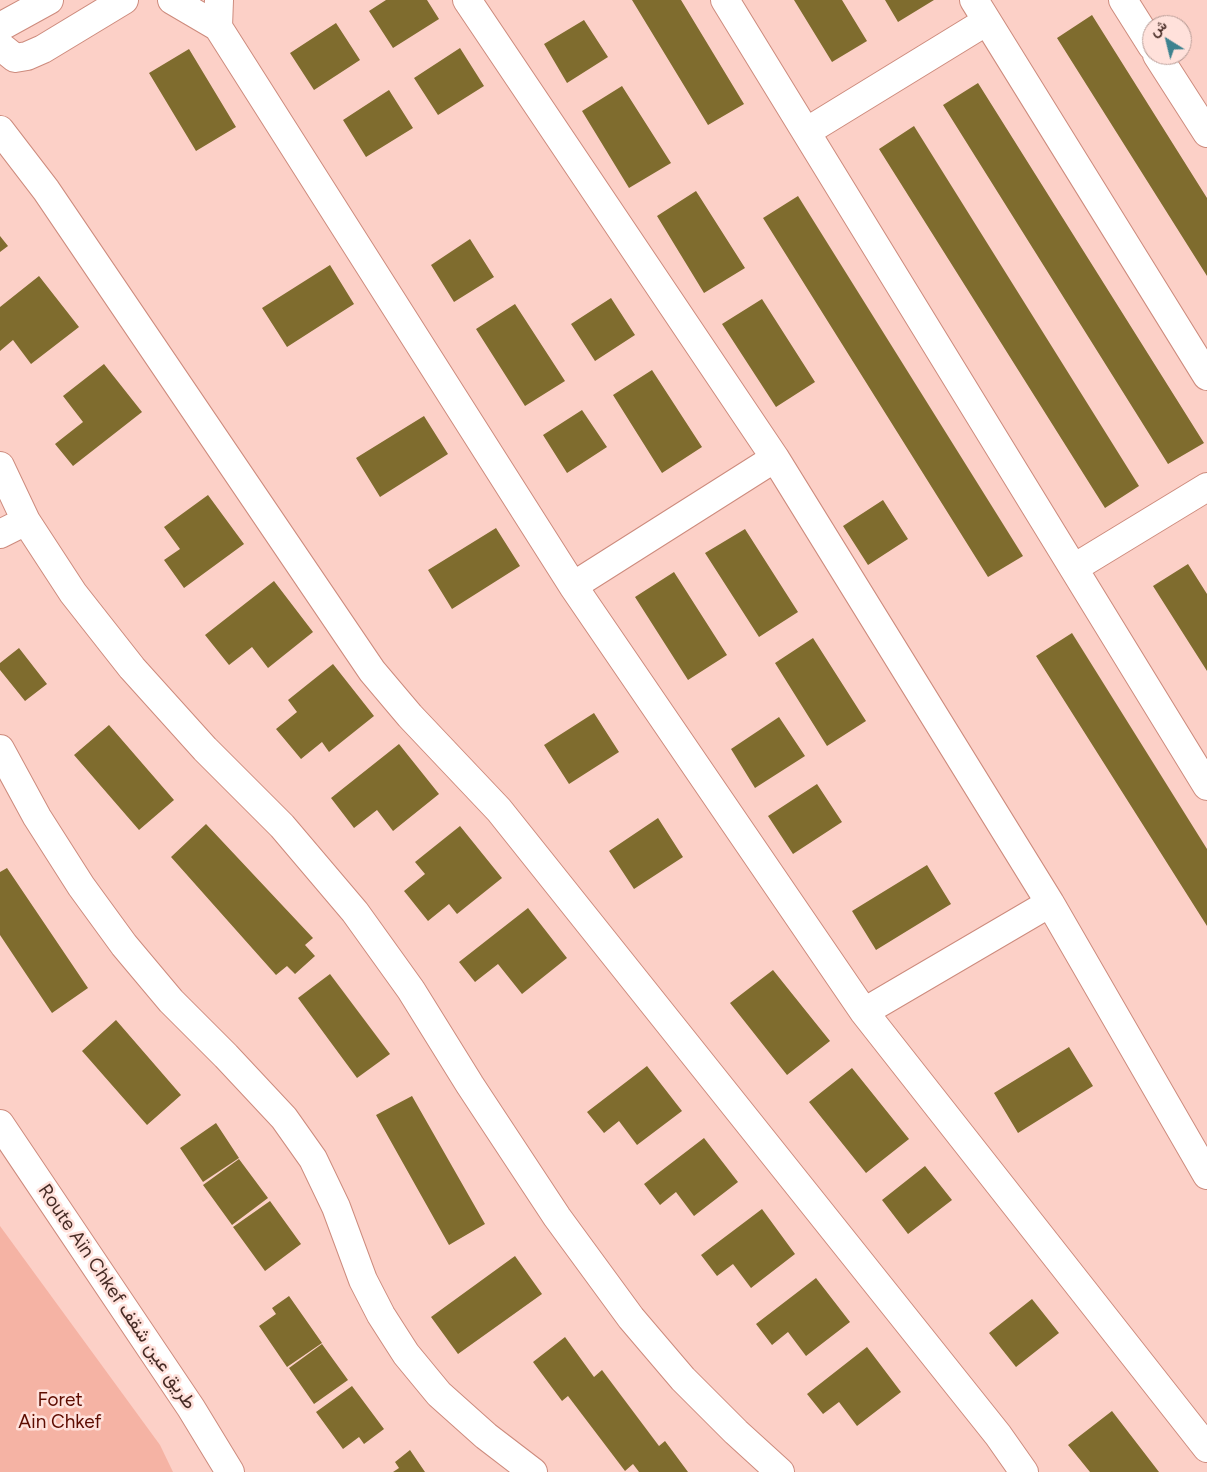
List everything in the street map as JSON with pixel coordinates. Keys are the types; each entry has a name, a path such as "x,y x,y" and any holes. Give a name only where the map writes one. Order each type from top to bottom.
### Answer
{"street":[{"path":"0,27 48,0"},
{"path":"0,46 15,58 28,56 43,49 124,0"},
{"path":"172,0 218,27 573,586 864,1012 1207,1448"},
{"path":"218,0 218,27"},
{"path":"467,0 775,458 1050,903 1207,1175"},
{"path":"725,0 1207,786"},
{"path":"1122,0 1142,31"},
{"path":"806,132 981,10 1207,376"},
{"path":"1164,65 1207,133"},
{"path":"0,130 46,190 372,671 410,716 499,810 998,1435 1024,1472"},
{"path":"573,586 775,458"},
{"path":"0,466 26,520 73,593 132,668 204,749 282,826 355,912 411,990 470,1085 557,1217 630,1318 683,1379 736,1432 780,1472"},
{"path":"1074,568 1207,487"},
{"path":"0,534 26,520"},
{"path":"0,749 42,825 81,886 124,945 171,1001 284,1118 314,1160 336,1208 363,1280 381,1315 406,1354 440,1394 486,1436 533,1472"},
{"path":"864,1012 1050,903"},
{"name":"Route Aïn Chkef طريق عين شقف","path":"0,1124 191,1408 230,1472"}],"green space":[{"name":"Foret Ain Chkef","path":"0,1226 160,1445 173,1472 0,1472"}],"building":[{"path":"386,0 427,0 439,19 393,48 369,11"},
{"path":"632,0 681,0 744,104 708,125"},
{"path":"794,0 842,0 867,41 832,62"},
{"path":"885,0 934,0 898,22"},
{"path":"1092,15 1207,198 1207,276 1057,38"},
{"path":"584,20 608,57 567,83 544,44"},
{"path":"336,23 360,60 314,90 290,53"},
{"path":"460,48 484,86 438,115 414,78"},
{"path":"189,49 236,127 196,151 149,73"},
{"path":"978,83 1204,443 1168,464 943,105"},
{"path":"622,86 671,163 629,188 582,111"},
{"path":"389,90 413,128 366,157 343,120"},
{"path":"914,126 1139,486 1105,508 879,149"},
{"path":"696,191 745,268 704,293 657,216"},
{"path":"798,196 1023,556 988,577 763,218"},
{"path":"0,236 8,246 0,252"},
{"path":"470,239 494,277 454,302 431,265"},
{"path":"330,265 354,304 287,347 262,308"},
{"path":"39,276 79,327 31,364 13,340 0,351 0,307"},
{"path":"611,298 635,335 595,361 571,324"},
{"path":"762,299 815,382 776,407 722,324"},
{"path":"515,304 565,381 525,406 476,329"},
{"path":"104,364 142,412 73,466 55,444 83,422 63,396"},
{"path":"652,370 702,447 662,473 613,395"},
{"path":"582,410 607,447 567,473 543,435"},
{"path":"424,416 448,454 380,497 356,458"},
{"path":"208,495 244,544 184,588 164,560 180,549 164,527"},
{"path":"883,500 908,539 868,565 843,526"},
{"path":"496,528 520,566 452,609 428,570"},
{"path":"745,529 798,612 759,637 705,553"},
{"path":"1188,564 1207,594 1207,671 1153,586"},
{"path":"674,572 727,655 688,680 635,597"},
{"path":"274,581 313,632 268,668 252,647 229,665 205,635"},
{"path":"1072,633 1207,849 1207,926 1036,656"},
{"path":"813,638 866,721 827,746 775,663"},
{"path":"19,648 47,684 25,701 0,670 0,663"},
{"path":"333,664 374,716 329,752 322,742 301,759 276,729 297,712 288,700"},
{"path":"594,713 619,752 569,784 544,745"},
{"path":"779,717 805,756 755,788 731,749"},
{"path":"109,725 174,800 139,830 74,755"},
{"path":"399,744 439,794 393,831 377,810 354,828 331,798"},
{"path":"817,784 842,822 793,854 768,816"},
{"path":"658,818 683,857 634,889 609,851"},
{"path":"206,824 313,938 305,945 315,956 295,974 287,966 276,975 171,857"},
{"path":"460,826 502,878 457,914 449,904 428,921 404,891 425,874 415,862"},
{"path":"927,865 951,904 876,950 852,911"},
{"path":"7,868 88,988 52,1013 0,935 0,872"},
{"path":"528,908 567,958 522,994 498,964 475,982 459,962"},
{"path":"773,970 830,1041 787,1075 730,1003"},
{"path":"330,974 390,1054 357,1078 298,998"},
{"path":"116,1020 181,1095 147,1125 82,1051"},
{"path":"1069,1047 1093,1086 1018,1133 994,1093"},
{"path":"647,1066 682,1111 637,1145 619,1121 604,1133 587,1112"},
{"path":"852,1068 909,1139 866,1173 809,1102"},
{"path":"412,1096 485,1224 449,1245 376,1115"},
{"path":"216,1123 239,1158 203,1182 180,1148"},
{"path":"704,1138 738,1182 694,1216 676,1192 660,1205 644,1184"},
{"path":"239,1159 268,1198 232,1225 203,1185"},
{"path":"925,1166 952,1200 908,1234 882,1200"},
{"path":"270,1201 301,1244 265,1271 233,1227"},
{"path":"762,1209 795,1254 751,1288 733,1264 717,1276 701,1255"},
{"path":"515,1256 542,1294 458,1354 431,1317"},
{"path":"816,1278 850,1322 806,1356 788,1332 772,1345 756,1324"},
{"path":"289,1296 322,1343 287,1367 259,1326 276,1314 272,1308"},
{"path":"1032,1299 1059,1333 1016,1367 989,1333"},
{"path":"565,1337 594,1377 602,1370 659,1446 665,1441 688,1472 639,1472 633,1464 625,1471 568,1396 562,1401 533,1362"},
{"path":"322,1344 348,1380 314,1404 289,1368"},
{"path":"867,1347 901,1392 857,1426 839,1402 823,1414 807,1394"},
{"path":"352,1386 384,1429 364,1444 359,1437 343,1449 316,1412"},
{"path":"1112,1411 1159,1472 1090,1472 1068,1445"},
{"path":"410,1450 425,1472 393,1472 399,1468 395,1462"}]}
